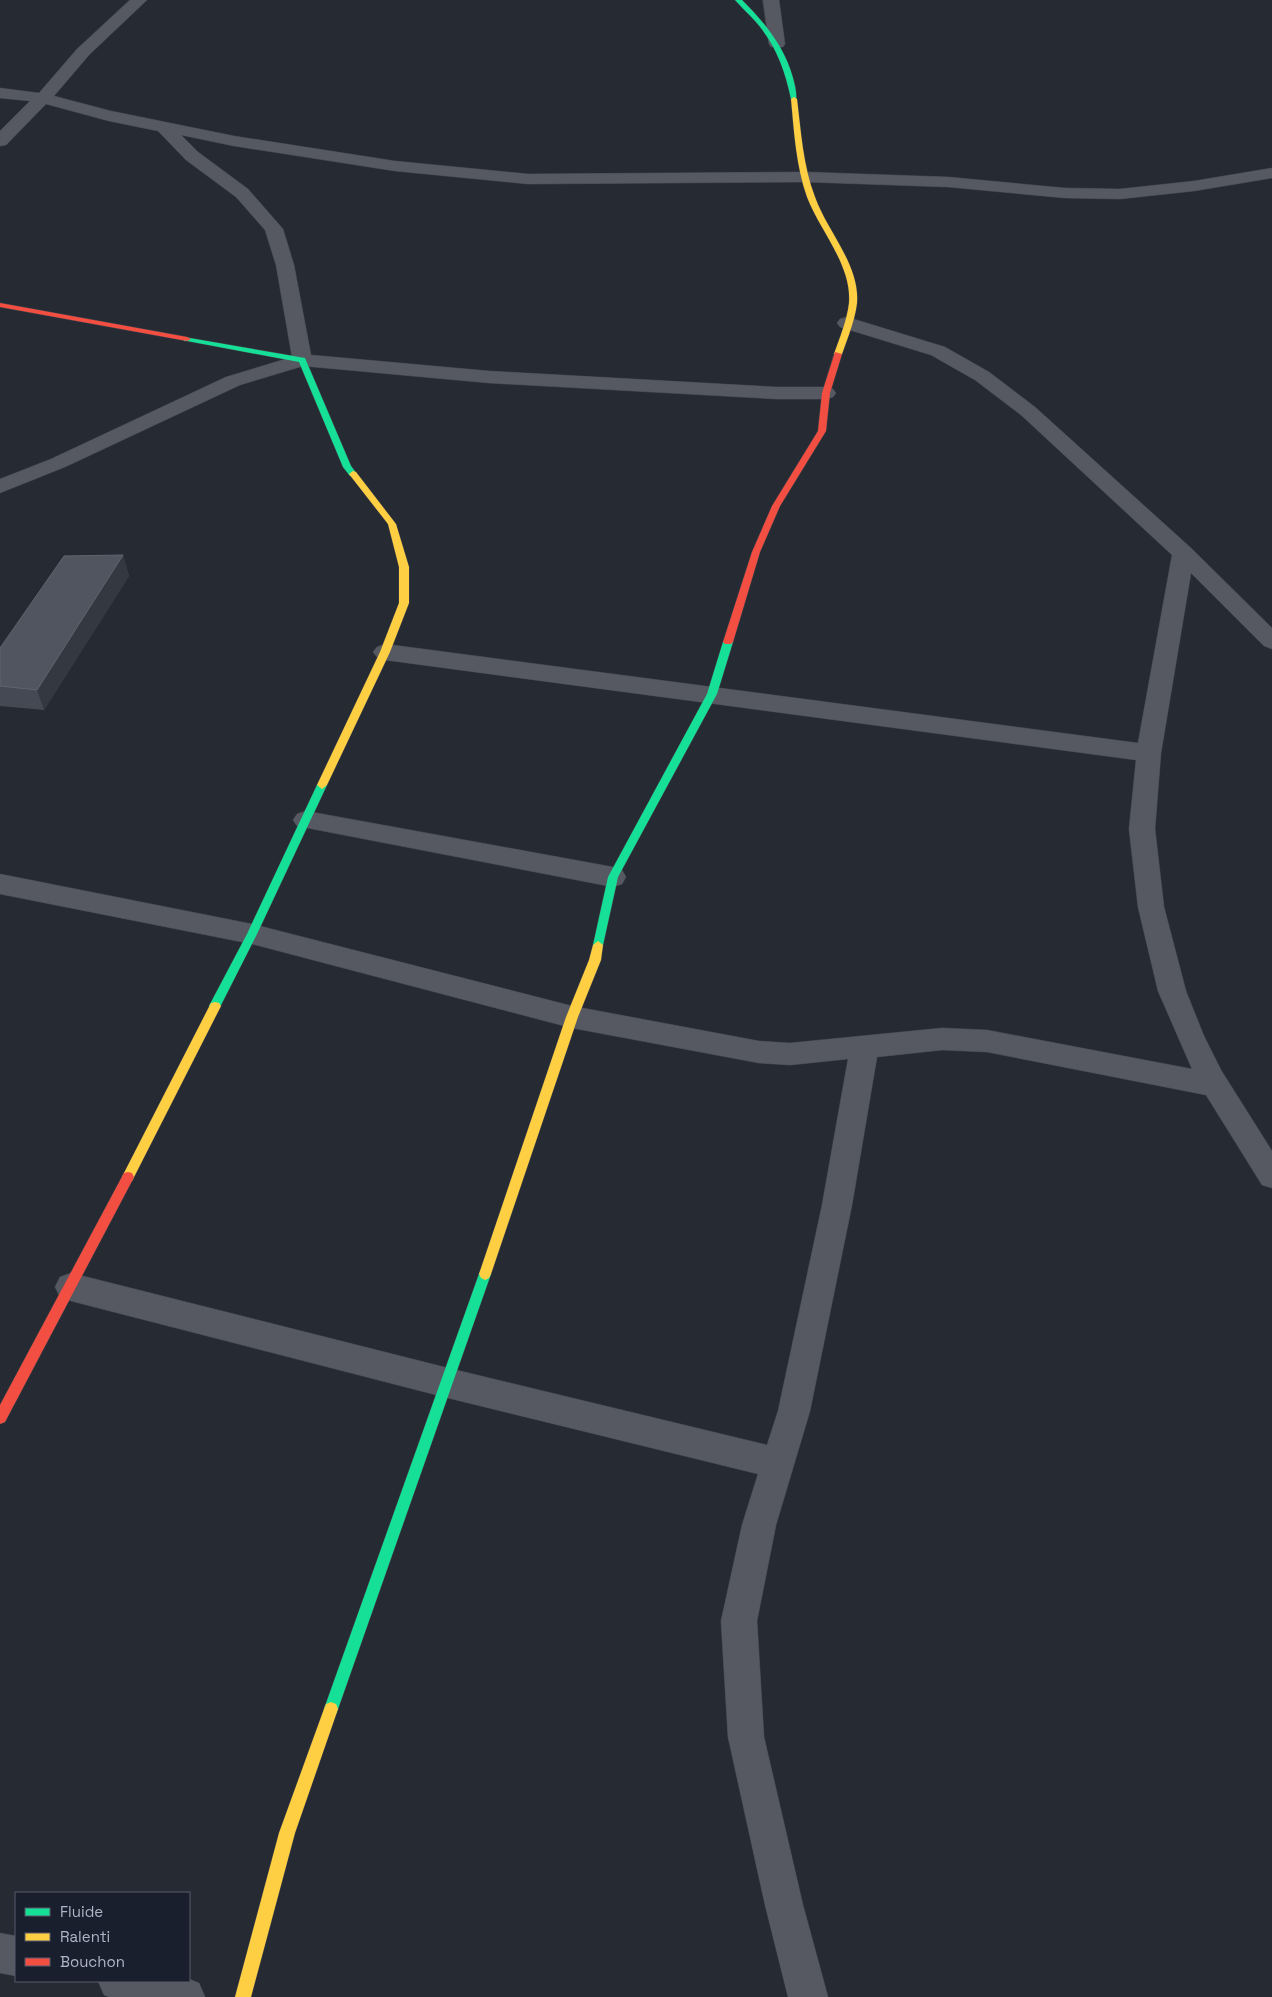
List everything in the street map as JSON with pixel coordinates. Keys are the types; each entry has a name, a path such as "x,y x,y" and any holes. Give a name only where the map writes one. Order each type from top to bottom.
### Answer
{"street":[{"path":"0,141 43,98 83,52 139,0"},
{"path":"243,1997 287,1833 448,1383 572,1017 595,960 613,877 712,694 756,552 776,506 822,431 826,393 852,310 853,294 849,276 811,196 806,177 791,81 777,44 765,26 738,0"},
{"path":"772,0 777,44"},
{"path":"0,93 43,98 164,128 395,166 528,179 806,177 948,182 1065,193 1120,194 1194,186 1272,173"},
{"path":"0,1418 70,1287 252,934 385,652 404,603 404,567 392,524 347,467 302,360 285,265 274,229 242,193 192,156 164,128"},
{"path":"0,305 302,360 498,378 768,392 826,393"},
{"path":"847,323 938,351 982,376 1028,411 1183,554 1272,641"},
{"path":"0,487 58,463 234,381 302,360"},
{"path":"1183,554 1148,754 1142,829 1151,907 1172,991 1190,1036 1215,1085 1272,1176"},
{"path":"385,652 712,694 1148,754"},
{"path":"306,820 613,877"},
{"path":"0,884 252,934 572,1017 759,1052 790,1054 942,1039 987,1041 1215,1085"},
{"path":"808,1997 784,1905 746,1737 738,1621 759,1526 794,1411 837,1205 864,1048"},
{"path":"70,1287 448,1383 778,1463"},
{"path":"0,1953 15,1956"},
{"path":"122,1982 185,1997"}],"building":[{"path":"123,555 37,690 0,686 0,648 64,556"}],"traffic: fast":[{"path":"738,0 760,22 776,44 787,68 794,99"},
{"path":"187,339 302,360 347,467 353,474"},
{"path":"598,945 613,877 712,694 728,642"},
{"path":"215,1006 252,934 322,785"},
{"path":"331,1709 485,1274"}],"traffic: slow":[{"path":"794,99 807,185 816,208 842,258 851,283 853,295 852,310 838,354"},
{"path":"322,785 385,652 404,603 404,567 392,524 353,474"},
{"path":"485,1274 572,1017 595,960 598,945"},
{"path":"128,1177 215,1006"},
{"path":"243,1997 287,1833 331,1709"}],"traffic: jam":[{"path":"0,305 187,339"},
{"path":"728,642 756,552 776,506 822,431 826,393 838,354"},
{"path":"0,1418 128,1177"}]}
